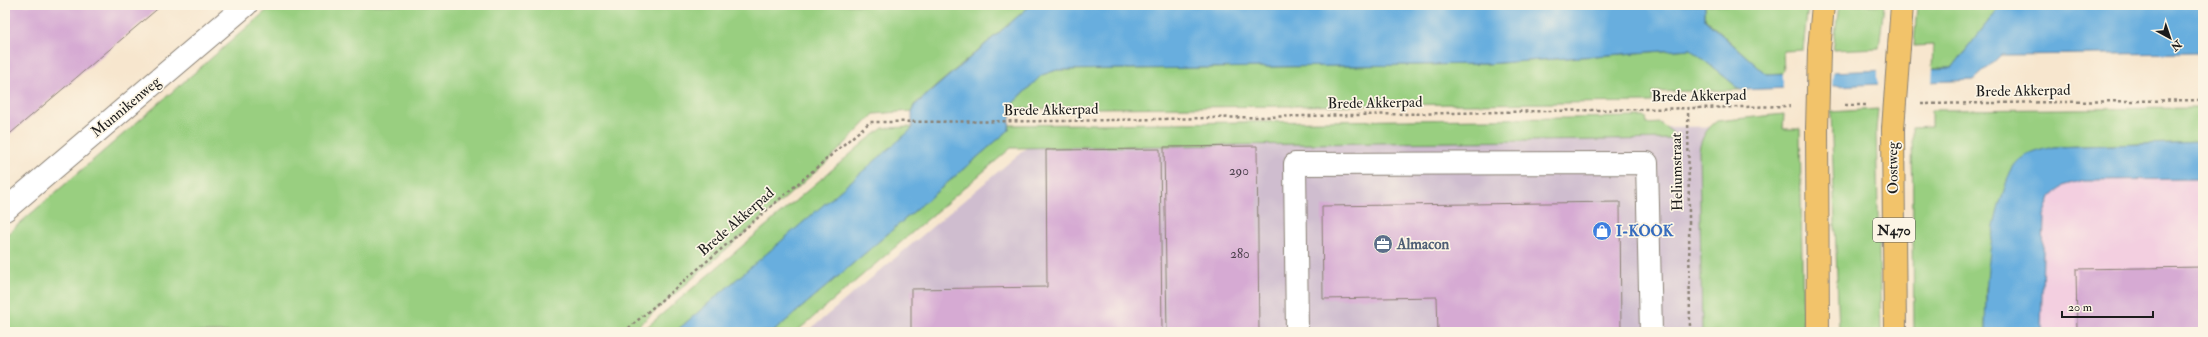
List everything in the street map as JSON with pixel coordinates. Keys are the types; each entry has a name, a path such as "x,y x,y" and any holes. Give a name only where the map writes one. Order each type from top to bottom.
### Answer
{"main road":[{"path":"1818,332 1817,129 1819,50 1823,5"},
{"name":"Oostweg","path":"1895,332 1893,129 1902,5"}],"street":[{"name":"Munnikenweg","path":"5,210 246,5"},
{"path":"1297,332 1295,164 1647,164 1651,332"}],"path":[{"name":"Brede Akkerpad","path":"1918,104 2203,100"},
{"path":"1838,105 1870,105"},
{"name":"Brede Akkerpad","path":"624,332 870,122 1064,121 1791,106"},
{"name":"Heliumstraat","path":"1688,107 1690,332"}],"shaded area":[{"path":"1754,126 1759,332 807,332 1043,134"},
{"path":"2203,179 2203,332 2041,332 2044,216 2051,197 2063,186 2084,180"}],"green space":[{"path":"273,5 1031,5 914,105 912,111 874,114 829,160 631,332 5,332 5,236"},
{"path":"1705,5 1808,5 1803,50 1783,51 1784,73 1766,74 1705,19"},
{"path":"1839,5 1884,5 1879,48 1833,50"},
{"path":"1917,5 2001,5 1952,68 1932,68 1933,45 1914,46"},
{"path":"1690,49 1741,90 1653,92 1652,102 1010,109 1011,105 1042,75 1057,70 1486,64"},
{"path":"2203,108 2203,142 2053,147 1986,287 1985,332 1914,332 1912,128 1931,127 1931,110"},
{"path":"1878,109 1876,130 1881,332 1839,332 1831,112"},
{"path":"1784,114 1783,129 1800,129 1803,332 1702,332 1699,150 1702,141 1707,130 1717,121"},
{"path":"1646,117 1647,124 1660,123 1672,132 1675,139 1011,148 796,332 773,332 1009,130 1010,125"},
{"path":"909,127 913,129 675,332 641,332 867,140 883,128"}],"water":[{"path":"1031,5 1705,5 1705,20 1766,74 1952,68 2001,5 2203,5 2203,53 2001,55 1974,80 1741,90 1690,49 1486,64 1057,70 1042,75 1011,105 1009,130 773,332 675,332 912,129 912,111 914,106"},
{"path":"2203,142 2203,179 2084,180 2063,186 2051,197 2044,216 2041,332 1985,332 1987,278 1994,225 2012,168 2017,162 2029,154 2053,147"}],"pier":[{"path":"1933,66 1932,84 1878,86 1878,68"},
{"path":"1833,70 1832,89 1783,91 1783,71"}],"building":[{"path":"5,5 162,5 5,138"},
{"path":"1257,146 1259,332 1167,332 1164,147"},
{"path":"1160,149 1162,332 911,332 911,289 1047,287 1046,150"},
{"path":"1620,202 1621,332 1438,332 1437,297 1323,299 1322,206"},
{"path":"2203,267 2203,332 2077,332 2076,269"}],"place":[{"name":"I-KOOK","path":"1602,231"},
{"name":"Almacon","path":"1383,244"}]}
